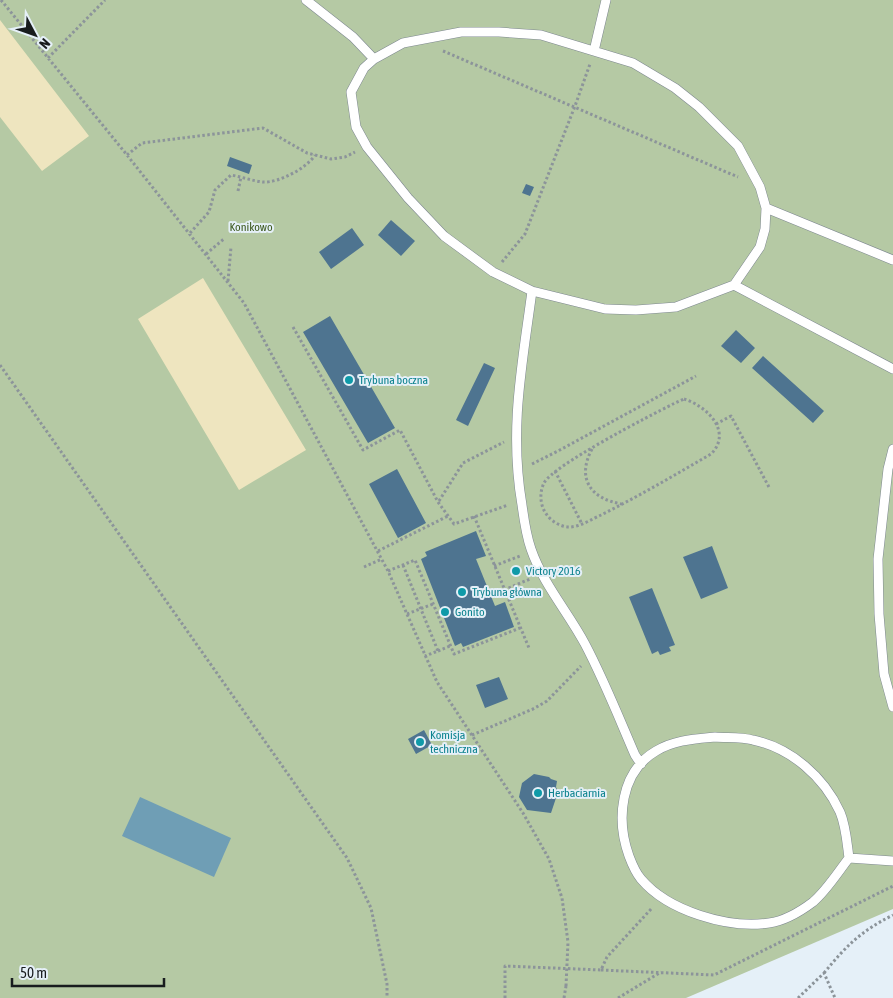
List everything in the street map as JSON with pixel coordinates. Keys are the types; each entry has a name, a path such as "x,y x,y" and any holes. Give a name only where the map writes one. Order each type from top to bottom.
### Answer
{"lane":[{"path":"306,0 353,37 374,59"},
{"path":"594,51 606,0"},
{"path":"461,32 541,35 633,63 675,88 699,107 738,146 760,187 766,208 765,229 760,248 734,285 676,307 636,310 605,309 532,291 493,272 444,236 408,198 366,146 356,127 350,92 364,68 374,59 403,43 435,36 461,32"},
{"path":"766,208 893,260"},
{"path":"734,285 893,370"},
{"path":"532,291 518,389 515,436 517,477 526,532 542,574 593,660 641,764"},
{"path":"893,449 886,479 878,559 879,614 884,674 893,707"},
{"path":"714,737 752,739 783,750 803,764 824,786 840,813 849,858 814,901 794,915 771,923 748,925 708,917 673,906 641,880 634,870 623,840 622,814 626,791 635,770 656,751 681,741 714,737"},
{"path":"849,858 893,861"}],"path":[{"path":"1,0 190,233 244,303 378,551 437,682 523,813 549,858 562,898 568,942 564,998"},
{"path":"48,58 105,0"},
{"path":"435,36 438,49 576,106 739,177 753,173"},
{"path":"493,272 525,234 576,106 594,51"},
{"path":"127,155 142,143 263,128 307,153 331,159 345,157 366,146"},
{"path":"190,233 210,212 215,190 232,175 264,182 282,178 303,168 315,155"},
{"path":"238,191 241,177"},
{"path":"206,254 225,238"},
{"path":"228,282 231,247"},
{"path":"293,327 363,450 400,430 438,502 454,524 521,501"},
{"path":"0,366 347,858 371,908 387,984 387,998"},
{"path":"516,464 531,464 558,451 696,376"},
{"path":"684,399 694,402 707,412 716,424 720,436 717,448 711,454 623,504 582,524 570,527 560,525 550,519 542,509 540,496 544,481 555,471 592,448 673,404 684,399"},
{"path":"716,424 731,416 770,489"},
{"path":"438,502 463,463 515,436"},
{"path":"592,448 587,458 586,472 588,483 594,493 607,502 623,504"},
{"path":"555,471 582,524"},
{"path":"378,551 448,516"},
{"path":"474,516 528,648"},
{"path":"494,566 532,551"},
{"path":"364,568 382,559"},
{"path":"388,571 415,560 454,654 520,628"},
{"path":"403,565 438,651"},
{"path":"504,590 542,574"},
{"path":"407,614 433,604"},
{"path":"425,656 450,646"},
{"path":"472,735 533,709 547,701 578,669 593,660"},
{"path":"505,998 505,966 714,975 893,886"},
{"path":"601,970 607,957 661,898"},
{"path":"798,998 824,973 851,941 893,915"},
{"path":"618,998 661,972"},
{"path":"824,973 835,998"}],"green space":[{"name":"Konikowo","path":"0,0 893,0 893,909 686,998 0,998"}],"sand":[{"path":"0,20 89,136 42,171 0,117"},
{"path":"203,278 306,450 239,490 138,319"}],"water":[{"path":"140,797 231,838 214,877 122,836"}],"building":[{"path":"230,157 252,165 249,174 227,166"},
{"path":"526,184 534,187 530,196 522,193"},
{"path":"391,220 415,241 401,256 378,235"},
{"path":"352,228 364,245 331,269 319,252"},
{"name":"Trybuna boczna","path":"330,316 395,428 368,443 303,332"},
{"path":"736,330 755,348 741,363 721,346"},
{"path":"763,356 824,411 813,423 752,368"},
{"path":"484,363 495,368 468,426 456,420"},
{"path":"397,469 426,523 398,538 369,484"},
{"name":"Trybuna główna","path":"476,531 486,556 476,559 495,606 505,602 514,627 463,647 461,643 455,646 421,559 427,556 425,552"},
{"path":"712,546 728,588 701,599 683,557"},
{"path":"652,588 675,645 669,647 671,651 660,655 658,651 652,654 629,597"},
{"path":"499,677 508,699 485,708 476,685"},
{"name":"Komisja techniczna","path":"424,730 432,745 416,754 408,739"},
{"name":"Herbaciarnia","path":"534,774 557,781 556,787 558,792 551,813 527,810 519,797 522,783"}],"place":[{"name":"Trybuna boczna","path":"349,380"},
{"name":"Victory 2016","path":"516,571"},
{"name":"Trybuna główna","path":"462,592"},
{"name":"Gonito","path":"445,612"},
{"name":"Komisja techniczna","path":"420,742"},
{"name":"Herbaciarnia","path":"538,793"}]}
